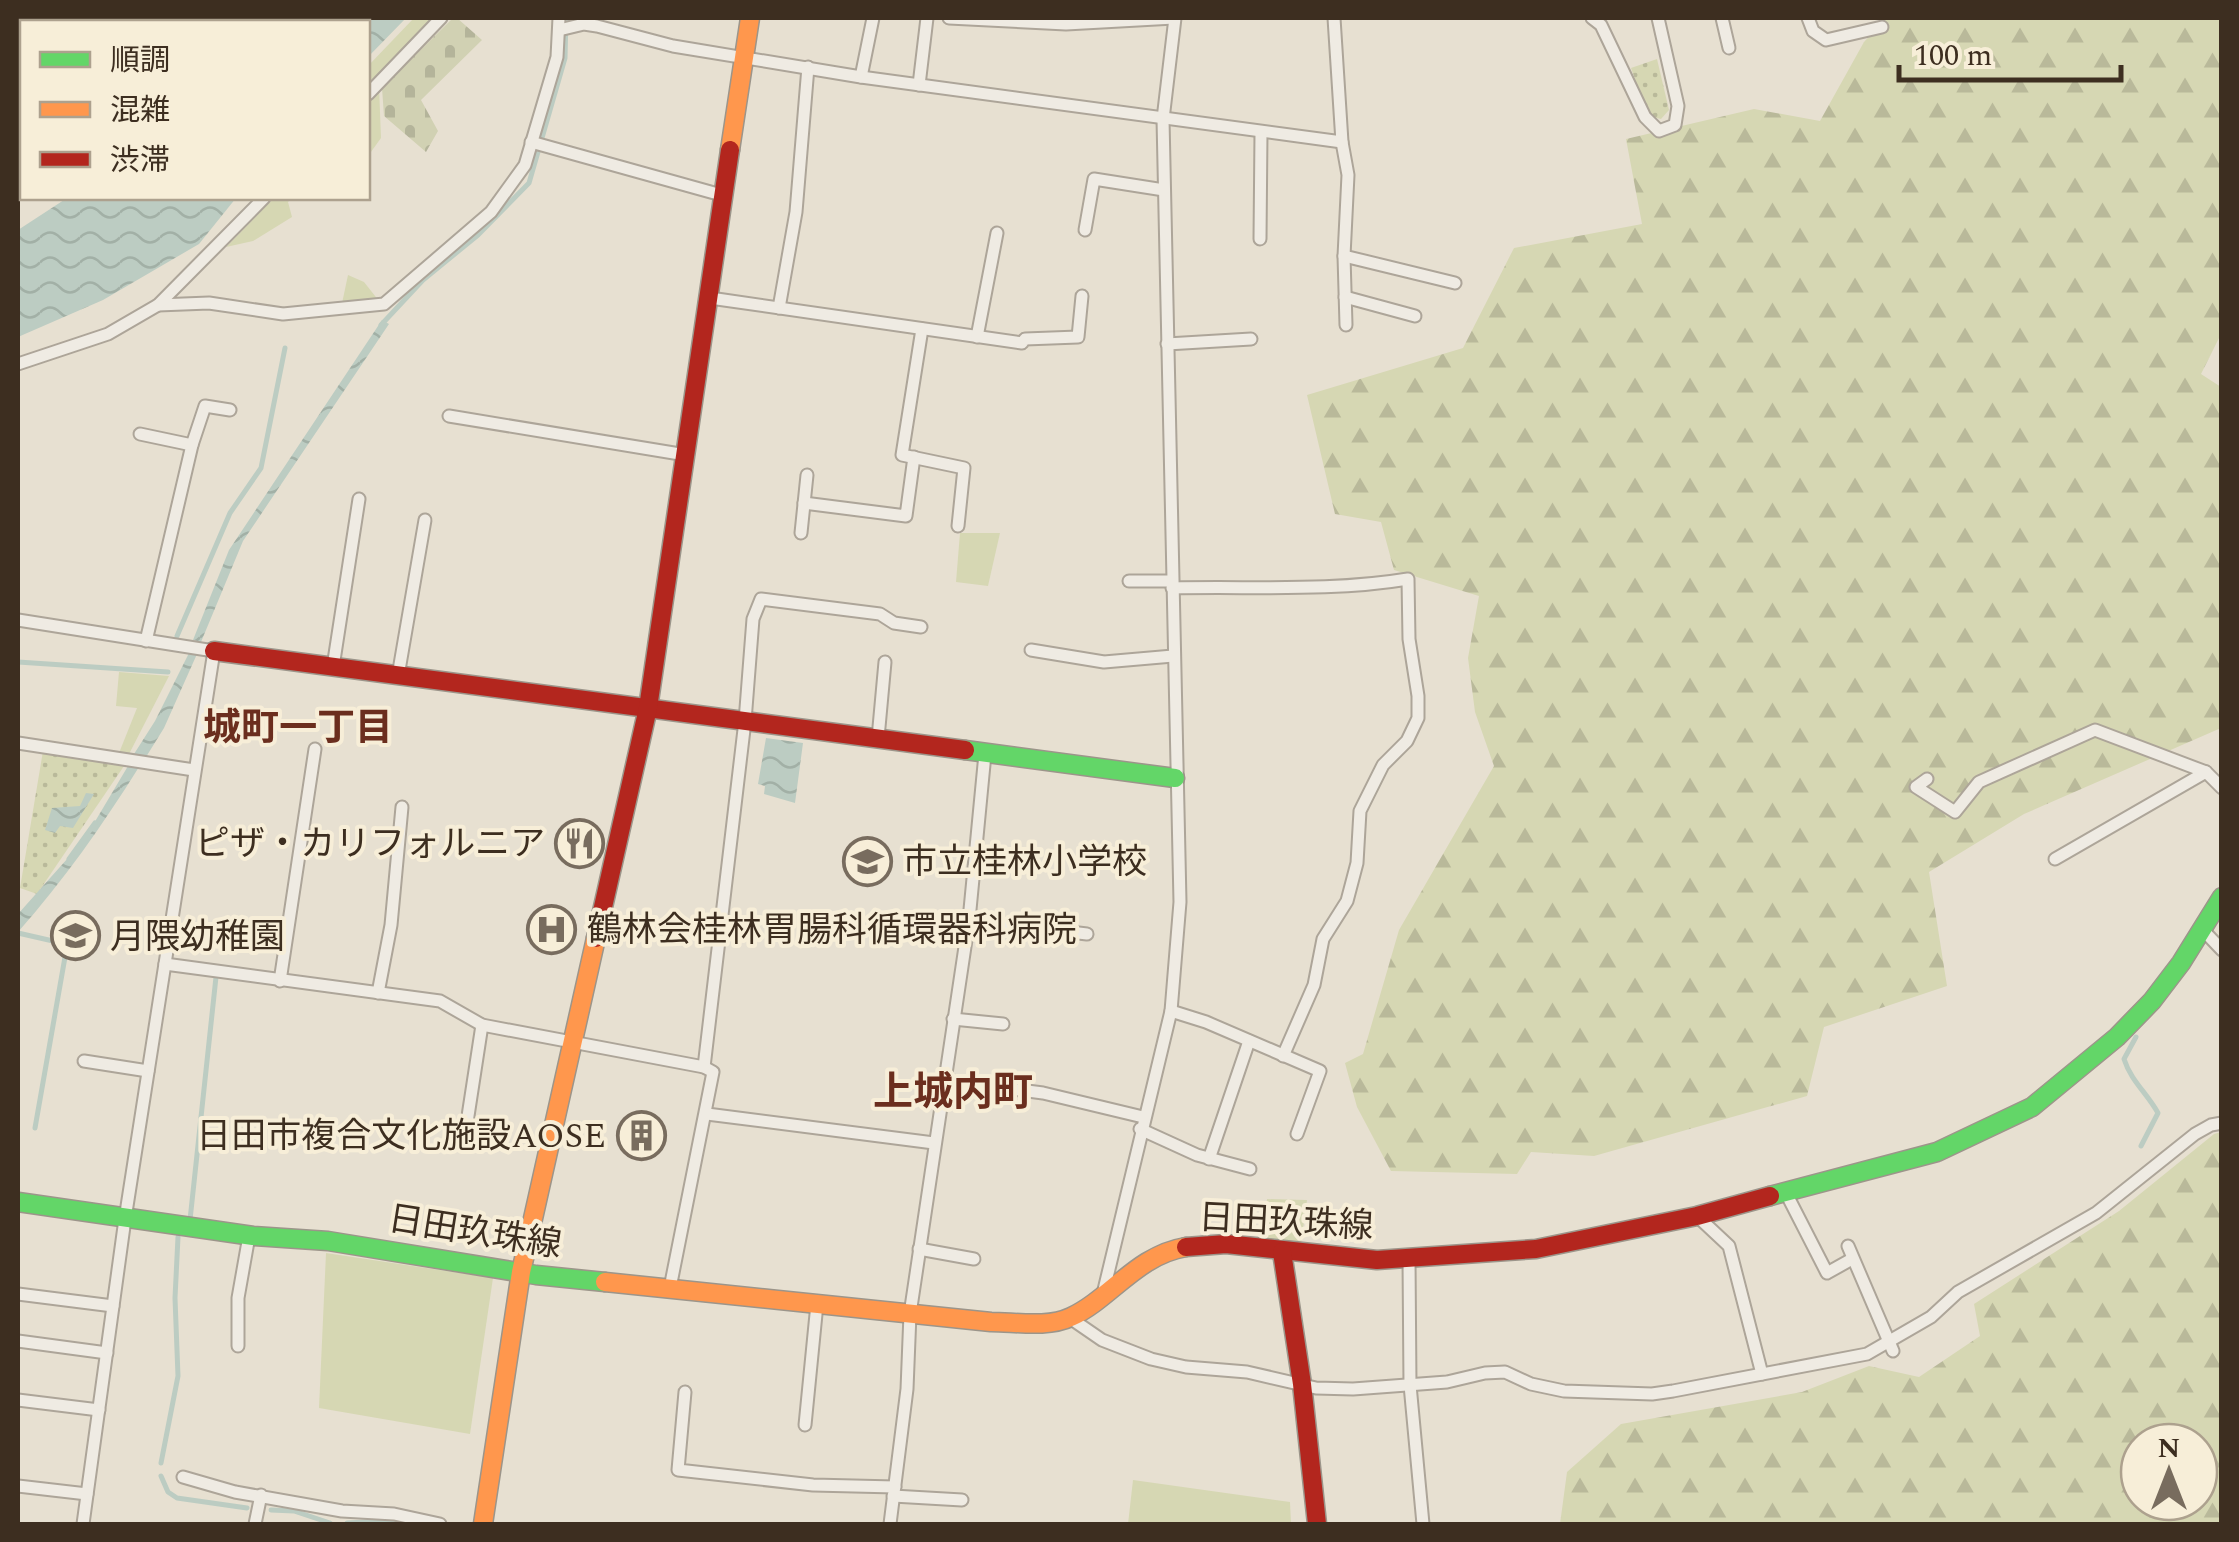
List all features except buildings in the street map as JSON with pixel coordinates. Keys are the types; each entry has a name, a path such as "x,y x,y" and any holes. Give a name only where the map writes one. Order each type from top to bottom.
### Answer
{"street":[{"path":"370,92 440,18"},
{"path":"483,1524 522,1272 648,708 750,18"},
{"path":"861,76 873,18"},
{"path":"919,86 928,18"},
{"path":"949,18 1066,24 1174,18 1163,119 1180,902 1171,1010 1102,1296"},
{"path":"1334,18 1342,142 1348,175 1346,325"},
{"path":"1592,18 1601,25 1645,117 1660,132 1676,124 1678,106 1658,18"},
{"path":"1722,18 1729,48"},
{"path":"1808,18 1813,32 1826,40 1882,27"},
{"path":"158,305 209,304 295,314 384,304 491,212 524,165 537,144 557,57 559,24 598,26 673,46 919,86 1342,142"},
{"path":"779,308 796,212 808,68"},
{"path":"1260,239 1261,133"},
{"path":"537,144 724,196"},
{"path":"1085,230 1094,179 1164,190"},
{"path":"18,364 108,334 158,305 262,200"},
{"path":"976,337 998,233"},
{"path":"1344,256 1454,283"},
{"path":"710,298 1022,343 1025,339 1078,338 1082,296"},
{"path":"1346,297 1415,316"},
{"path":"922,329 902,454 964,468 958,526"},
{"path":"1167,344 1252,339"},
{"path":"146,641 192,445 205,406 230,410"},
{"path":"450,416 686,455"},
{"path":"140,434 192,445"},
{"path":"804,503 906,516 914,457"},
{"path":"800,532 807,475"},
{"path":"332,667 358,500"},
{"path":"398,676 425,520"},
{"path":"1129,581 1314,589 1408,579 1409,639 1418,718 1406,741 1383,765 1360,811 1356,863 1347,900 1323,939 1314,984 1283,1056"},
{"path":"704,1068 754,619 761,599 880,614 894,623 920,627"},
{"path":"18,620 206,650 1175,778"},
{"path":"83,1524 194,770 206,650"},
{"path":"1031,650 1104,662 1173,656"},
{"path":"878,738 886,662"},
{"path":"1928,779 1916,786 1955,812 1979,782 2096,730 2206,772 2222,788"},
{"path":"18,743 194,770"},
{"path":"280,981 315,749"},
{"path":"890,1524 907,1390 910,1314 968,920 985,754"},
{"path":"2054,859 2206,772"},
{"path":"378,993 391,926 402,806"},
{"name":"日田玖珠線","path":"18,1202 250,1236 328,1241 522,1272 910,1314 1042,1323 1070,1318 1140,1266 1180,1248 1226,1244 1282,1252 1409,1259 1536,1249 1697,1216 1937,1152 2032,1106 2116,1037 2152,1001 2222,896"},
{"path":"968,920 1087,934"},
{"path":"2202,928 2222,950"},
{"path":"165,964 440,1002 482,1025 713,1072 670,1288"},
{"path":"1171,1010 1320,1071 1297,1134"},
{"path":"953,1019 1003,1024"},
{"path":"466,1129 482,1025"},
{"path":"1209,1158 1248,1041"},
{"path":"84,1061 148,1071"},
{"path":"944,1080 1042,1093 1142,1123 1209,1158 1250,1169"},
{"path":"707,1114 934,1143"},
{"path":"1070,1318 1102,1340 1151,1359 1186,1367 1248,1372 1302,1384 1353,1389 1505,1372 1530,1384 1564,1391 1652,1394 1890,1347 1958,1292 2096,1213 2195,1134 2211,1124 2222,1123"},
{"path":"1786,1193 1827,1273 1850,1252 1890,1347"},
{"path":"1697,1216 1729,1246 1762,1374"},
{"path":"238,1346 238,1298 250,1236"},
{"path":"919,1249 974,1260"},
{"path":"1282,1252 1317,1524"},
{"path":"1409,1259 1410,1385 1423,1524"},
{"path":"18,1294 113,1306"},
{"path":"805,1425 817,1304"},
{"path":"18,1341 107,1353"},
{"path":"685,1392 678,1470 962,1500"},
{"path":"18,1400 99,1410"},
{"path":"183,1477 217,1488 342,1511 394,1514 440,1524"},
{"path":"18,1486 87,1494"},
{"path":"255,1524 261,1496"},
{"path":"340,1524 342,1511"}],"green space":[{"path":"414,18 432,18 370,83 370,64"},
{"path":"453,18 482,40 421,100 438,131 426,152 384,116 382,88"},
{"path":"1886,18 2221,18 2221,334 2201,374 2221,387 2221,728 2024,814 1929,872 1947,986 1824,1027 1807,1096 1594,1156 1531,1152 1517,1174 1391,1171 1357,1107 1345,1063 1363,1054 1399,930 1494,766 1475,712 1468,658 1479,596 1394,570 1381,522 1335,514 1307,395 1463,348 1514,248 1642,224 1626,139 1754,109 1820,121 1864,42"},
{"path":"1657,59 1669,110 1661,119 1648,116 1631,68"},
{"path":"379,86 381,138 370,153 370,99"},
{"path":"272,200 290,200 292,217 253,241 226,247"},
{"path":"348,275 364,282 379,301 341,308"},
{"path":"960,533 1000,533 988,586 956,582"},
{"path":"119,672 169,676 128,756 119,753 137,708 116,706"},
{"path":"43,751 124,766 37,894 20,888"},
{"path":"2221,1132 2221,1524 1560,1524 1567,1472 1621,1424 1802,1392 1869,1366 1919,1377 1980,1336 1974,1304 2119,1211"},
{"path":"1267,1199 1307,1200 1301,1244 1263,1239"},
{"path":"326,1253 493,1278 470,1434 319,1408"},
{"path":"1133,1480 1290,1502 1291,1524 1128,1524"}],"water":[{"path":"406,18 370,55 370,20 254,20"},
{"path":"64,200 234,200 199,244 103,300 18,337 18,230"},
{"path":"382,320 389,324 243,541 201,642 193,640 229,550"},
{"path":"189,653 197,654 164,728 146,757 134,754 155,721"},
{"path":"766,738 803,743 795,803 764,794 765,786 758,784"},
{"path":"128,766 139,767 82,852 18,932 18,914 84,840"},
{"path":"86,793 94,794 73,828 60,826 55,833 45,830 52,808 80,806"}],"waterway":[{"path":"381,325 423,280 478,235 529,183 565,58 566,18"},
{"path":"18,91 20,77"},
{"path":"18,125 20,130"},
{"path":"177,636 230,513 261,468 285,348"},
{"path":"18,662 168,672"},
{"path":"69,859 95,823"},
{"path":"18,933 53,941 68,940 35,1128"},
{"path":"190,1220 216,977"},
{"path":"2136,1037 2124,1059 2158,1113 2141,1146"},
{"path":"161,1463 178,1376 178,1237"},
{"path":"161,1476 168,1492 177,1498 247,1508"},
{"path":"271,1510 294,1511 330,1523"},
{"path":"347,1523 409,1524"}],"traffic: fast":[{"path":"965,750 1175,778"},
{"path":"1770,1196 1937,1152 2032,1107 2117,1037 2152,1001 2222,897"},
{"path":"18,1202 253,1236 328,1241 536,1275 605,1282"}],"traffic: slow":[{"path":"730,150 750,18"},
{"path":"483,1524 521,1272 596,938"},
{"path":"605,1282 991,1322 1042,1323 1071,1317 1138,1268 1186,1247"}],"traffic: jam":[{"path":"596,938 648,708 730,150"},
{"path":"214,651 965,750"},
{"path":"1186,1247 1226,1244 1377,1260 1536,1249 1697,1216 1770,1196"},
{"path":"1282,1252 1317,1524"}],"place":[{"name":"ピザ・カリフォルニア","path":"580,843"},
{"name":"市立桂林小学校","path":"867,861"},
{"name":"鶴林会桂林胃腸科循環器科病院","path":"552,929"},
{"name":"月隈幼稚園","path":"75,936"},
{"name":"日田市複合文化施設AOSE","path":"641,1135"}],"district":[{"name":"城町一丁目","path":"298,727"},
{"name":"上城内町","path":"953,1091"}]}
